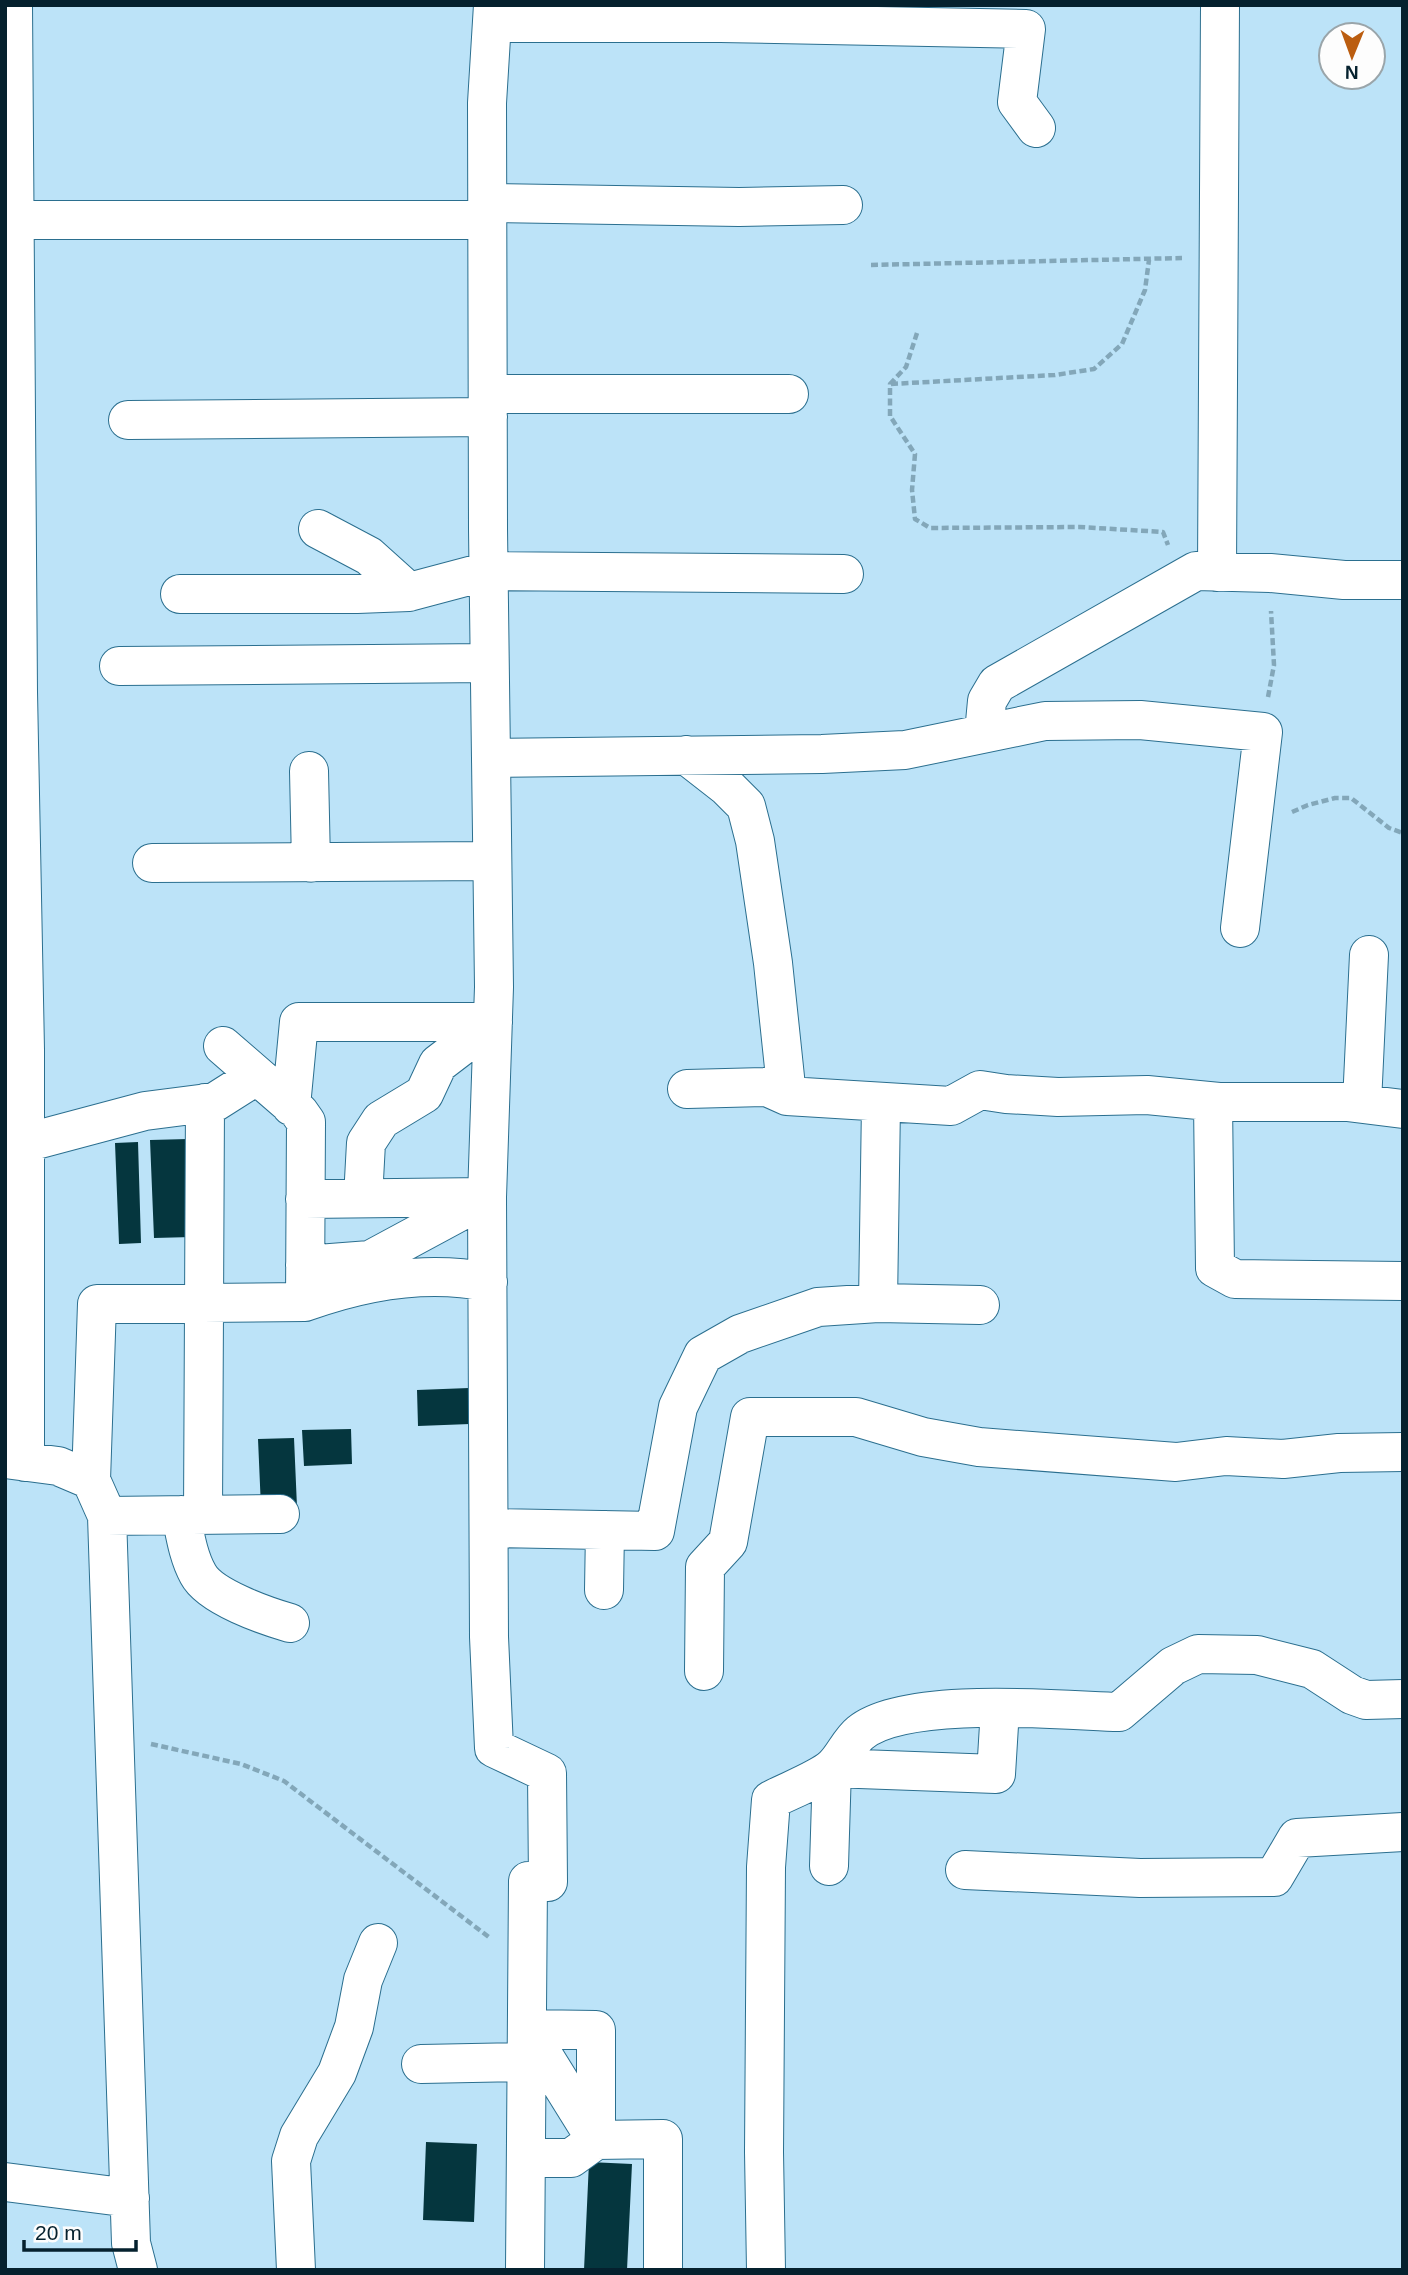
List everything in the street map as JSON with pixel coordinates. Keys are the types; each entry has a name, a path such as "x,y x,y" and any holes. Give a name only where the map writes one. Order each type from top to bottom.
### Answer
{"street":[{"path":"13,5 12,692 25,1143 15,1229 15,1461 58,1466 92,1480"},
{"path":"1200,575 1218,255 1220,5"},
{"path":"525,2270 528,1881 548,1882 547,1773 494,1748 489,1637 488,1197 493,1022 487,103 492,14 1027,17 1017,102 1036,128"},
{"path":"13,220 843,205"},
{"path":"128,420 789,394"},
{"path":"318,529 369,556 409,592"},
{"path":"180,594 409,592 488,571 844,574"},
{"path":"984,733 987,701 997,684 1200,575 1270,573 1344,580 1403,580"},
{"path":"118,666 489,663"},
{"path":"491,758 760,755 905,750 1045,721 1140,720 1263,732 1241,928"},
{"path":"686,755 734,793 746,806 755,841 787,1096"},
{"path":"734,793 760,755"},
{"path":"309,771 311,863"},
{"path":"152,863 492,861"},
{"path":"1362,1103 1369,955"},
{"path":"291,1106 299,1022 493,1022"},
{"path":"363,1198 366,1143 381,1120 424,1094 438,1064 493,1022"},
{"path":"223,1046 306,1122 305,1284"},
{"path":"25,1143 145,1111 215,1102 256,1076"},
{"path":"687,1089 767,1087 787,1096 881,1104 951,1106 980,1090 1058,1097 1147,1095 1219,1102"},
{"path":"1403,1109 1362,1103 1213,1102 1215,1268 1235,1279 1403,1281"},
{"path":"205,1103 204,1303 188,1545 199,1576 229,1600 260,1615 290,1623"},
{"path":"878,1303 881,1104"},
{"path":"305,1199 488,1197"},
{"path":"138,2270 131,2243 107,1516 92,1480 97,1304 204,1303 305,1284 370,1260 488,1197"},
{"path":"305,1284 338,1290 417,1277 458,1276 488,1282"},
{"path":"489,1528 655,1531 678,1407 703,1354 740,1334 818,1307 878,1303 980,1305"},
{"path":"704,1671 705,1567 727,1542 750,1417 856,1417 923,1437 979,1447 1176,1462 1226,1456 1283,1459 1339,1453 1399,1441"},
{"path":"107,1516 281,1514"},
{"path":"604,1590 605,1530"},
{"path":"766,2270 766,1867 771,1800 832,1768 860,1733 895,1716 941,1710 1119,1712 1173,1666 1198,1654 1257,1655 1312,1669 1352,1695 1366,1700 1403,1699"},
{"path":"832,1768 996,1774 1000,1709"},
{"path":"766,1867 842,1866 832,1768"},
{"path":"965,1870 1140,1878 1274,1877 1297,1838 1403,1832"},
{"path":"296,2270 291,2161 299,2136 337,2073 354,2026 363,1980 378,1943"},
{"path":"421,2064 596,2030 596,2140"},
{"path":"527,2045 596,2140"},
{"path":"526,2158 571,2158 596,2140 663,2140 663,2270"},
{"path":"5,2182 130,2197"}],"path":[{"path":"871,265 1149,260 1218,255"},
{"path":"890,384 1055,375 1094,369 1122,344 1145,290 1149,260"},
{"path":"917,334 906,367 890,384 890,416 915,454 912,490 915,520 930,528 1079,527 1163,533 1200,575"},
{"path":"1263,732 1274,665 1270,573"},
{"path":"1254,810 1285,815 1308,804 1335,798 1351,799 1389,828 1403,833"},
{"path":"116,1732 155,1745 241,1764 284,1781 527,1965"}],"building":[{"path":"188,1139 192,1237 154,1238 150,1140"},
{"path":"138,1142 141,1243 119,1244 115,1143"},
{"path":"469,1388 470,1424 418,1426 417,1390"},
{"path":"351,1429 352,1464 304,1466 302,1430"},
{"path":"294,1438 297,1507 261,1508 258,1439"},
{"path":"426,2142 477,2144 474,2222 423,2220"},
{"path":"589,2162 632,2164 627,2270 584,2270"}]}
